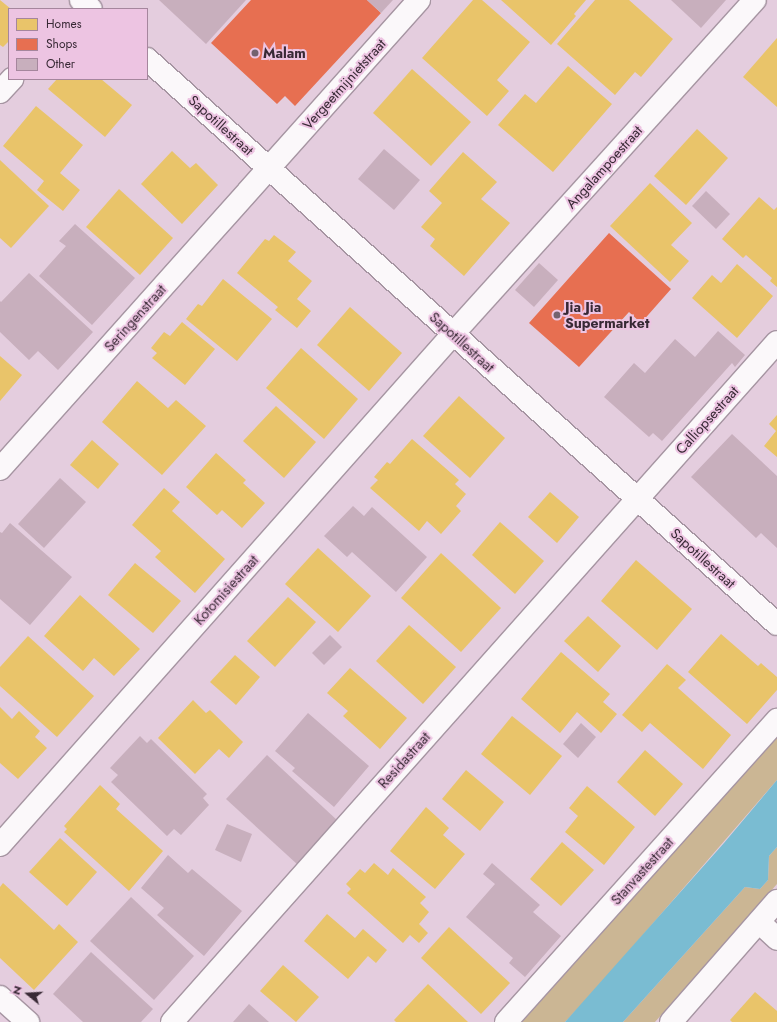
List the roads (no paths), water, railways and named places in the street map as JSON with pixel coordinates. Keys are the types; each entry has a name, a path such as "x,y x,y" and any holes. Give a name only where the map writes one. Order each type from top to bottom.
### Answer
{"street":[{"name":"Vergeetmijnietstraat","path":"269,167 419,0"},
{"name":"Angalampoestraat","path":"453,334 755,0"},
{"name":"Sapotillestraat","path":"148,60 777,624"},
{"path":"0,92 11,80"},
{"name":"Seringenstraat","path":"0,469 269,167"},
{"name":"Kotomisiestraat","path":"0,845 453,334"},
{"name":"Calliopsestraat","path":"637,498 777,342"},
{"name":"Residastraat","path":"172,1022 637,498"},
{"name":"Stanvastestraat","path":"506,1022 777,720"},
{"path":"671,1022 777,901"},
{"path":"759,922 777,939"},
{"path":"0,997 28,1022"}],"water":[{"path":"777,780 777,847 769,856 768,880 760,889 745,887 623,1022 565,1022 724,843"}],"place":[{"name":"Malam","path":"255,53"},
{"name":"Jia Jia Supermarket","path":"557,315"}]}
